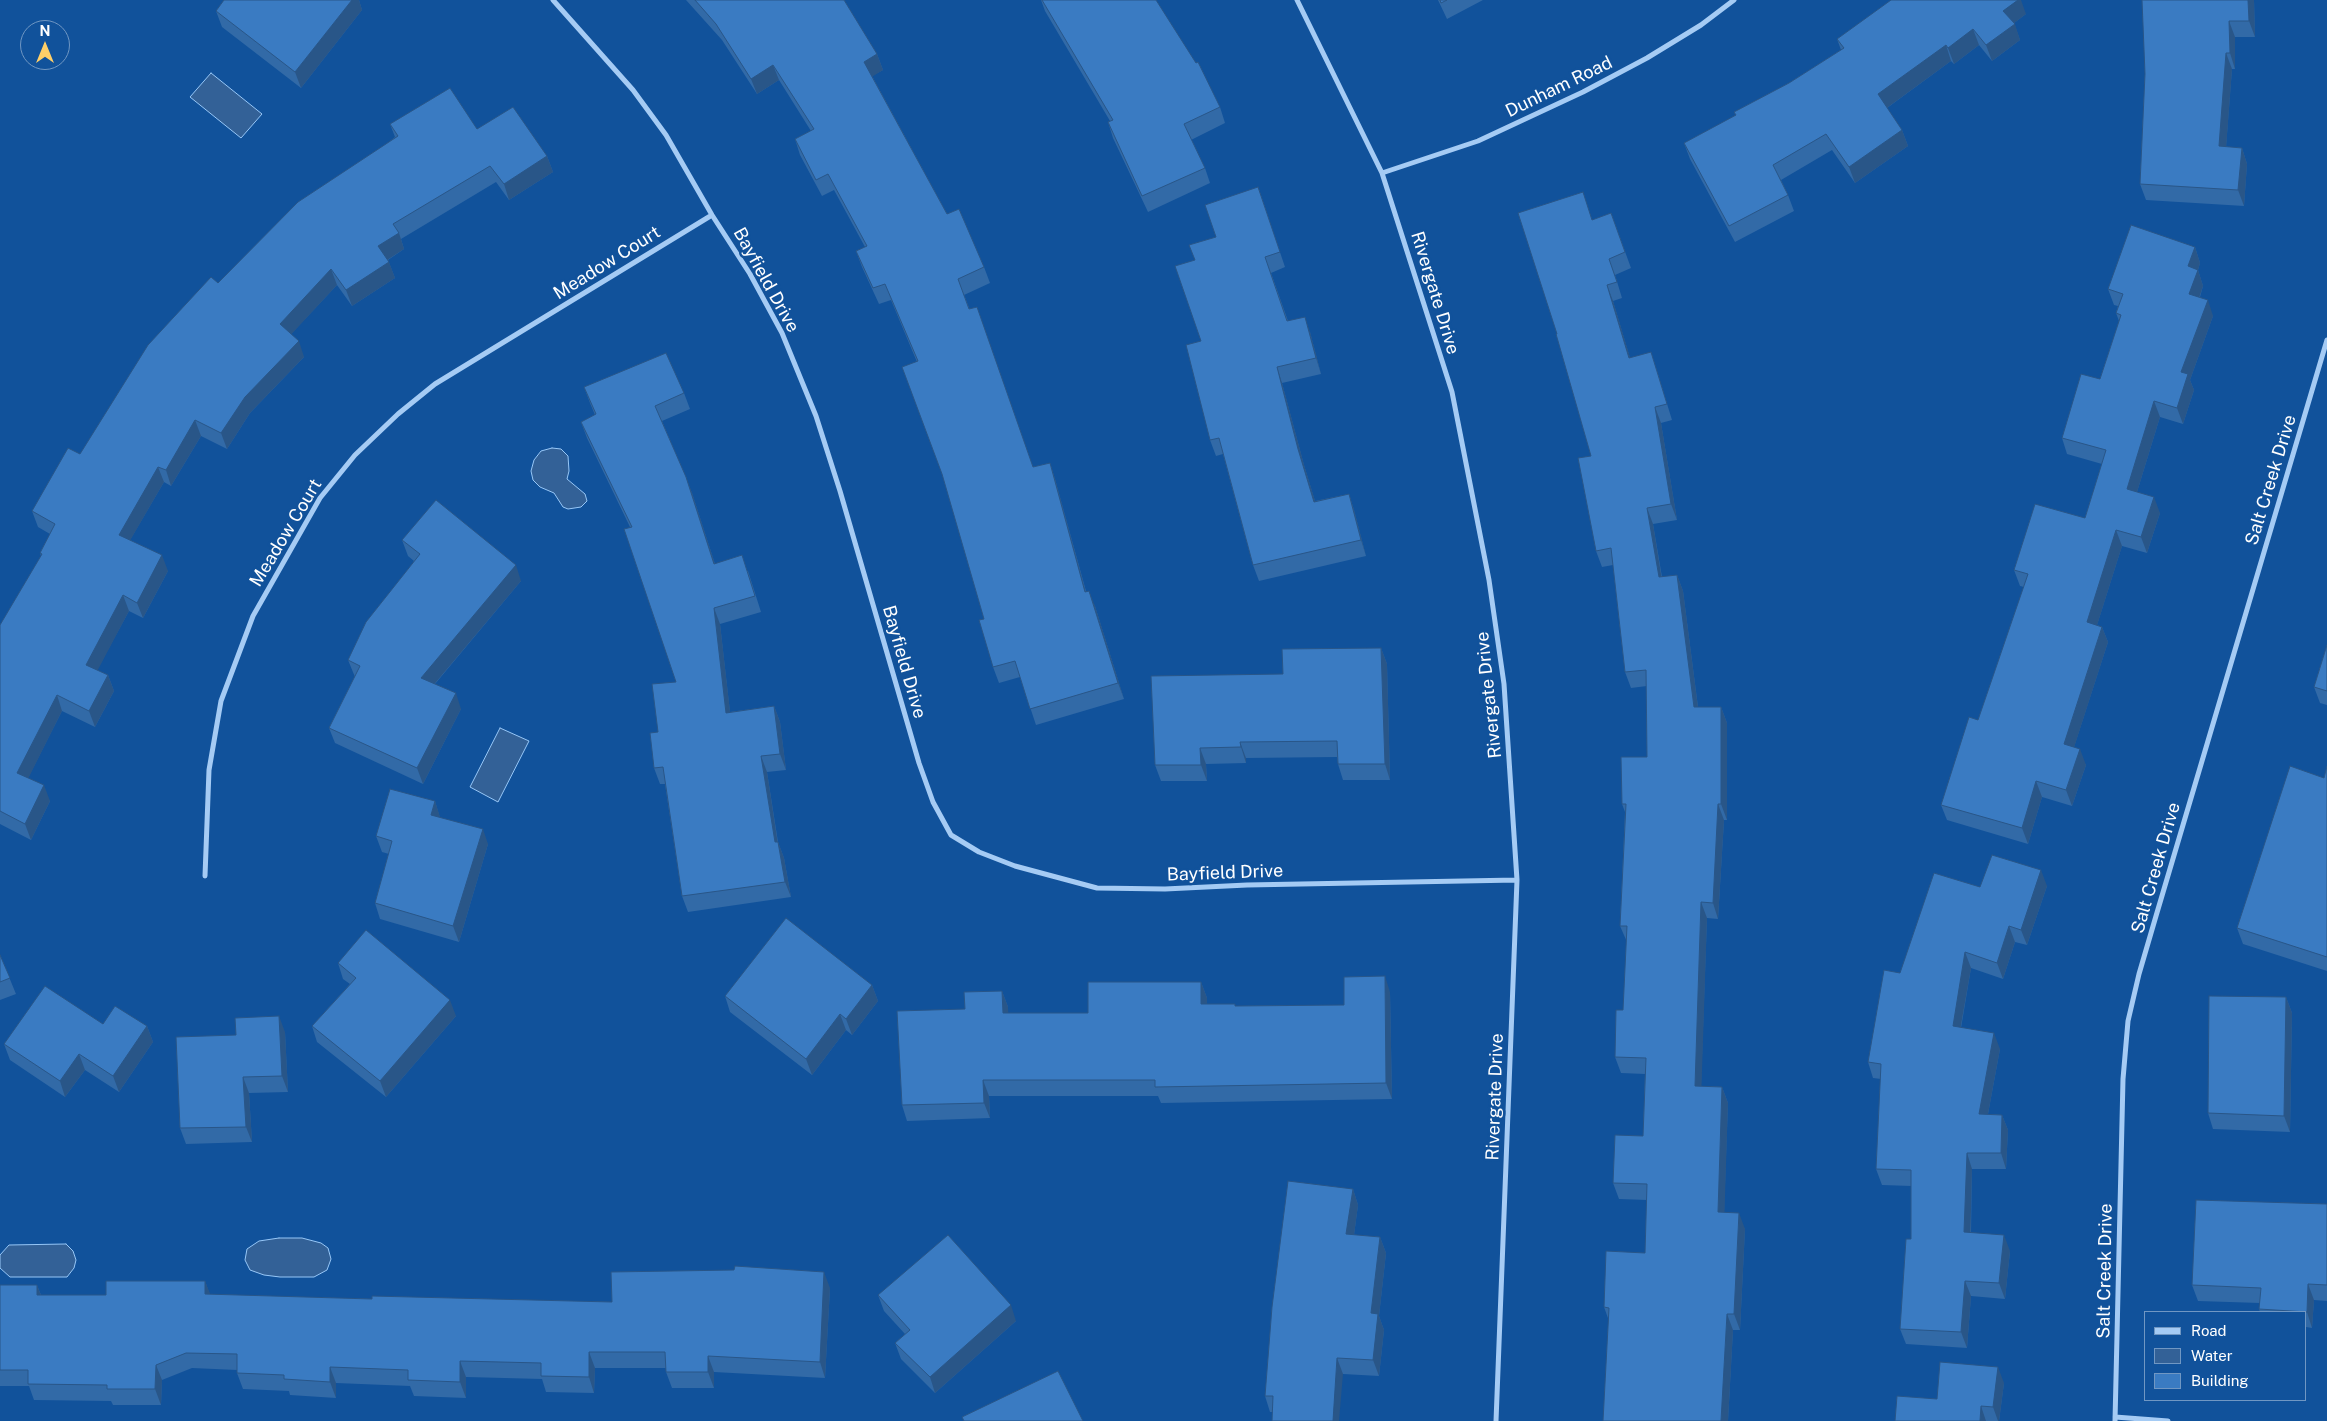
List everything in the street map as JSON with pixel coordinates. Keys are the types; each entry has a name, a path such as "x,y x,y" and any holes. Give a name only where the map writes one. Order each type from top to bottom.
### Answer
{"street":[{"name":"Bayfield Drive","path":"553,0 633,90 666,135 750,274 782,333 816,416 840,491 919,762 933,802 951,835 979,852 1015,866 1097,888 1166,889 1247,885 1517,880"},
{"name":"Rivergate Drive","path":"1297,0 1382,173 1452,392 1489,580 1504,684 1517,880 1496,1421"},
{"name":"Dunham Road","path":"1382,173 1478,141 1583,92 1648,58 1734,0"},
{"name":"Meadow Court","path":"205,876 209,770 221,701 253,616 320,498 356,455 398,414 435,384 712,214"},
{"name":"Salt Creek Drive","path":"2115,1419 2123,1079 2128,1021 2139,974 2327,340"},
{"path":"2115,1419 2168,1421"}],"water":[{"path":"211,73 262,114 241,138 190,97"},
{"path":"552,448 561,449 568,456 569,471 567,479 585,494 587,501 581,507 568,509 563,507 554,493 540,487 533,480 531,471 534,460 541,451"},
{"path":"500,728 529,741 498,802 470,787"},
{"path":"279,1238 302,1238 321,1243 328,1248 331,1259 327,1270 314,1277 280,1277 264,1275 250,1270 245,1260 247,1249 259,1241"},
{"path":"66,1244 73,1251 76,1260 74,1268 67,1277 10,1277 0,1268 0,1255 9,1245"}],"building":[{"path":"224,0 352,0 295,72 216,11"},
{"path":"695,0 844,0 877,54 864,62 947,214 959,209 984,267 958,279 969,309 977,307 1033,467 1050,463 1085,592 1089,591 1118,683 1030,709 1015,661 993,667 979,620 984,619 942,474 902,367 918,361 885,284 873,288 856,251 867,246 828,174 816,180 795,139 814,129 773,65 751,79 716,24"},
{"path":"1042,0 1156,0 1196,63 1198,62 1220,107 1184,124 1205,168 1142,196 1108,122 1113,120"},
{"path":"1891,0 2018,0 2003,11 2015,24 1986,45 1973,29 1948,48 1946,45 1878,94 1902,130 1849,167 1826,134 1773,165 1788,195 1729,226 1684,143 1736,115 1734,112 1789,83 1844,48 1837,39"},
{"path":"2142,0 2248,0 2249,21 2229,21 2230,53 2226,53 2219,146 2242,148 2238,190 2140,184 2145,74"},
{"path":"450,88 477,129 513,107 547,156 504,184 490,166 393,224 399,233 378,246 389,262 346,290 331,269 280,324 299,341 245,397 221,433 195,420 166,470 158,467 119,535 162,555 137,603 123,595 86,665 108,675 89,711 57,695 17,773 44,785 25,824 0,811 0,625 42,554 40,553 55,524 32,511 68,448 80,454 148,345 211,277 218,283 298,202 398,136 390,124"},
{"path":"1258,187 1280,252 1265,257 1287,321 1305,317 1316,358 1277,367 1298,449 1314,502 1349,494 1361,540 1253,565 1219,438 1210,440 1186,345 1201,341 1175,266 1195,260 1189,245 1216,237 1205,205"},
{"path":"1583,192 1592,220 1611,213 1625,252 1609,259 1617,282 1607,285 1629,358 1651,352 1667,404 1655,407 1671,504 1647,508 1659,577 1677,575 1694,707 1721,707 1721,804 1718,804 1713,903 1701,902 1695,1086 1722,1087 1718,1212 1739,1213 1734,1314 1727,1314 1721,1421 1603,1421 1609,1308 1604,1307 1606,1251 1645,1253 1647,1184 1613,1183 1615,1135 1643,1136 1646,1058 1615,1057 1616,1010 1623,1010 1627,926 1620,926 1626,804 1622,804 1621,757 1647,757 1646,670 1625,672 1611,548 1596,551 1578,458 1591,456 1557,334 1518,213"},
{"path":"2131,225 2195,247 2188,266 2198,270 2189,294 2208,300 2181,372 2188,374 2177,408 2154,401 2127,489 2154,497 2141,537 2116,530 2087,622 2102,627 2064,744 2080,749 2066,790 2036,781 2022,828 1941,805 1969,717 1978,720 2028,574 2014,570 2035,504 2085,518 2106,450 2062,438 2081,374 2100,379 2121,315 2116,313 2123,294 2108,289"},
{"path":"666,353 684,393 655,406 686,477 714,564 742,555 755,596 714,608 726,713 774,706 780,754 761,756 775,842 778,842 785,882 682,896 663,767 654,768 650,733 658,732 652,684 676,682 624,529 632,527 581,422 596,414 584,387"},
{"path":"436,500 516,565 421,678 456,693 417,768 329,728 360,666 348,660 366,622 420,554 402,540"},
{"path":"2327,645 2327,691 2314,687"},
{"path":"1381,648 1385,764 1338,764 1337,741 1240,742 1241,747 1200,748 1201,765 1155,765 1151,676 1283,674 1282,649"},
{"path":"2290,766 2324,778 2327,766 2327,957 2237,928"},
{"path":"390,789 435,801 431,815 483,829 453,926 375,903 392,841 376,836"},
{"path":"1992,855 2041,870 2021,930 2009,926 1997,963 1965,952 1953,1026 1994,1033 1979,1114 2002,1115 2001,1153 1967,1153 1964,1232 2004,1235 1999,1283 1965,1281 1961,1332 1900,1329 1906,1239 1911,1239 1911,1170 1876,1169 1881,1064 1868,1062 1884,970 1900,973 1934,873 1980,887"},
{"path":"786,918 872,985 846,1019 840,1014 806,1059 725,996"},
{"path":"366,930 450,1000 380,1081 312,1026 356,978 338,963"},
{"path":"0,955 10,978 0,982"},
{"path":"1385,976 1386,1083 1155,1087 1155,1080 983,1080 984,1103 902,1105 897,1011 965,1009 964,992 1002,991 1003,1013 1088,1013 1088,982 1201,982 1201,1004 1235,1004 1235,1006 1344,1005 1344,977"},
{"path":"45,986 103,1024 115,1006 147,1026 113,1076 79,1054 60,1081 4,1044"},
{"path":"2209,996 2286,997 2284,1116 2208,1113"},
{"path":"279,1016 282,1076 243,1077 246,1127 180,1128 176,1037 236,1035 235,1018"},
{"path":"1288,1181 1353,1189 1346,1234 1380,1237 1371,1313 1378,1314 1373,1360 1337,1358 1333,1421 1272,1421 1273,1396 1265,1396 1272,1307"},
{"path":"2196,1200 2327,1204 2327,1285 2308,1284 2307,1312 2259,1309 2261,1288 2192,1285"},
{"path":"948,1235 1011,1305 930,1377 895,1343 910,1330 878,1295"},
{"path":"735,1266 824,1272 820,1362 708,1356 708,1372 666,1372 665,1352 589,1352 589,1377 541,1376 541,1363 460,1361 460,1382 408,1380 408,1370 330,1367 330,1382 284,1379 284,1375 237,1373 237,1354 186,1353 156,1365 155,1389 107,1389 107,1385 28,1384 28,1370 0,1370 0,1285 37,1285 37,1295 106,1295 106,1281 205,1281 205,1294 372,1299 372,1296 612,1302 611,1272 734,1270"},
{"path":"1940,1362 1998,1367 1993,1407 1981,1406 1980,1421 1895,1421 1897,1396 1937,1399"},
{"path":"1058,1371 1083,1421 964,1421 962,1417"}]}
